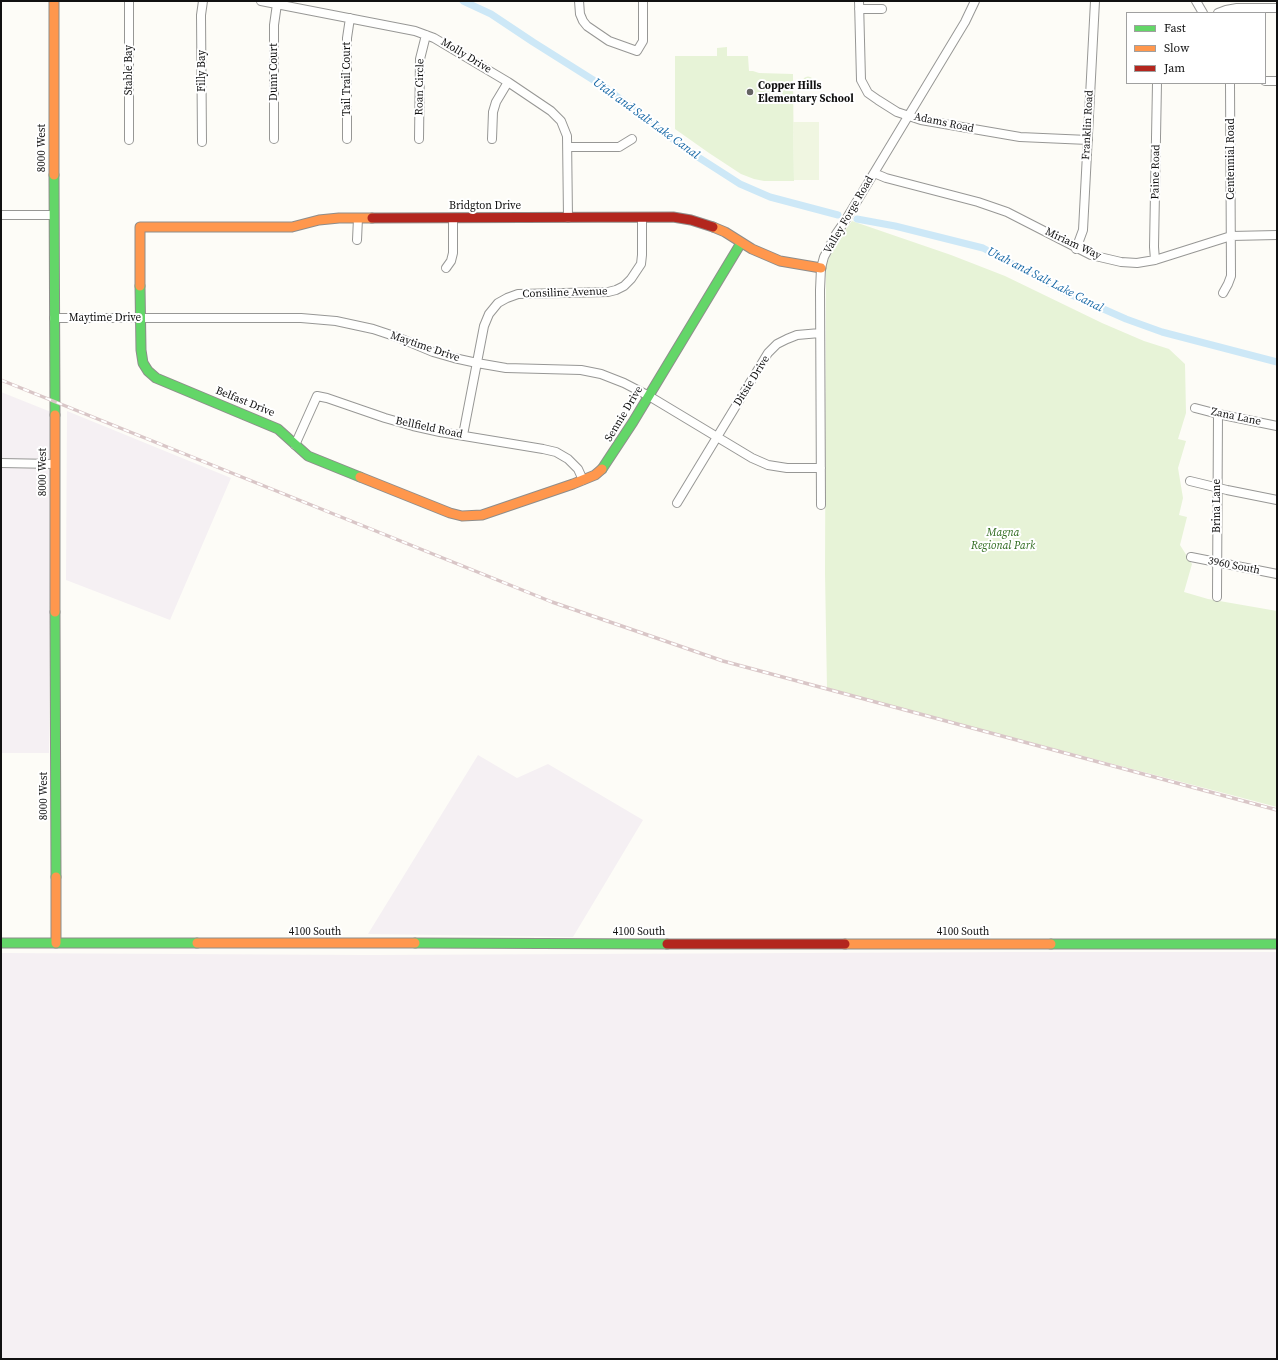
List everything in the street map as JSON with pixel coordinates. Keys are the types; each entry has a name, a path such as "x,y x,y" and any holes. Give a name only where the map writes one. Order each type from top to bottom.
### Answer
{"street":[{"name":"8000 West","path":"54,1 56,943"},
{"name":"Stable Bay","path":"129,1 129,140"},
{"name":"Filly Bay","path":"202,142 201,16 203,1"},
{"name":"Molly Drive","path":"261,1 415,31 444,42 539,102 557,116 565,129 568,147 568,218"},
{"path":"579,1 580,14 587,26 609,41 637,51 643,41 643,1"},
{"name":"Valley Forge Road","path":"821,505 821,268 829,245 965,22 975,1"},
{"name":"Franklin Road","path":"1076,249 1083,230 1095,1"},
{"path":"1196,1 1202,12"},
{"name":"Dunn Court","path":"274,139 274,36 277,4"},
{"name":"Adams Road","path":"882,9 859,5 860,72 863,85 868,93 878,100 897,112 921,120 1005,135 1088,140"},
{"path":"1221,12 1237,8 1277,8"},
{"name":"Tail Trail Court","path":"347,139 347,38 350,18"},
{"name":"Roan Circle","path":"419,139 420,59 421,49 426,35"},
{"path":"1266,81 1277,81"},
{"path":"492,139 493,112 496,102 508,82"},
{"name":"Paine Road","path":"1155,260 1157,84"},
{"name":"Centennial Road","path":"1223,293 1231,276 1230,84"},
{"path":"568,147 619,147 632,139"},
{"name":"Miriam Way","path":"874,173 886,178 978,202 1007,212 1076,249 1091,255 1121,262 1137,263 1155,260 1231,236 1277,235"},
{"path":"1,215 54,215"},
{"name":"Consiline Avenue","path":"463,435 484,326 489,314 498,304 507,298 518,294 608,292 616,290 627,283 641,264 642,217"},
{"name":"Bridgton Drive","path":"140,228 292,227 319,220 358,218 673,217 708,225 725,232 741,243 766,256 780,261 821,268"},
{"path":"358,218 358,240"},
{"path":"446,268 451,261 453,253 453,218"},
{"name":"Belfast Drive","path":"140,228 141,350 143,363 148,371 156,378 278,429 308,456 450,513 462,516"},
{"name":"Sennie Drive","path":"462,516 482,515 584,480 602,470 608,463 741,243"},
{"name":"Maytime Drive","path":"54,318 301,318 336,321 372,329 440,354 477,363 506,368 581,370 600,374 624,383 649,396 752,458 768,465 787,468 821,468"},
{"name":"Ditsie Drive","path":"677,503 768,353 778,344 797,335 820,333"},
{"name":"Bellfield Road","path":"295,445 317,396 327,398 365,412 440,432 556,452 568,459 578,468 584,480"},
{"name":"Zana Lane","path":"1195,408 1277,426"},
{"name":"Brina Lane","path":"1217,597 1216,488 1218,414"},
{"path":"1,463 55,464"},
{"path":"1190,481 1216,488 1277,500"},
{"name":"3960 South","path":"1191,557 1277,574"},
{"name":"4100 South","path":"1,943 1277,944"}],"shaded area":[{"path":"1,392 51,412 49,753 1,753"},
{"path":"67,411 231,478 170,620 66,580"},
{"path":"478,755 517,778 548,764 643,820 573,937 368,934"},
{"path":"1277,952 1277,1359 1,1359 1,953 368,955"}],"green space":[{"path":"727,47 727,56 748,56 749,71 759,73 793,74 794,181 764,181 741,174 675,129 675,56 717,56 717,48"},
{"path":"806,77 810,77 812,78 812,86 806,87 803,84 803,80"},
{"path":"793,122 819,122 819,180 794,180"},
{"name":"Magna Regional Park","path":"852,221 951,255 1005,276 1102,323 1144,341 1169,349 1185,364 1186,413 1178,439 1186,441 1178,468 1183,498 1179,515 1187,517 1180,545 1192,564 1184,592 1208,599 1277,611 1277,807 827,689 825,573 826,266 836,242"}],"waterway":[{"name":"Utah and Salt Lake Canal","path":"463,1 491,14 606,88 687,150 740,184 770,197 838,215"},
{"name":"Utah and Salt Lake Canal","path":"857,219 895,226 983,248 1065,292 1126,319 1162,332 1277,362"}],"railway":[{"path":"1,380 552,602 723,661 1277,810"}],"traffic: fast":[{"path":"54,175 55,415"},
{"path":"602,469 633,422 741,243"},
{"path":"140,286 141,350 143,363 148,371 156,378 278,429 308,456 360,477"},
{"path":"55,612 56,877"},
{"path":"1,943 197,943"},
{"path":"415,943 667,944"},
{"path":"1051,944 1277,944"}],"traffic: slow":[{"path":"54,1 54,175"},
{"path":"140,286 140,227 292,227 319,220 339,218 372,218"},
{"path":"713,227 725,232 752,249 780,261 821,268"},
{"path":"55,415 55,612"},
{"path":"360,477 450,513 462,516 482,515 573,484 595,475 602,469"},
{"path":"56,877 56,943"},
{"path":"197,943 415,943"},
{"path":"845,944 1051,944"}],"traffic: jam":[{"path":"372,218 673,217 691,220 713,227"},
{"path":"667,944 845,944"}],"place":[{"name":"Copper Hills Elementary School","path":"750,92"}]}
